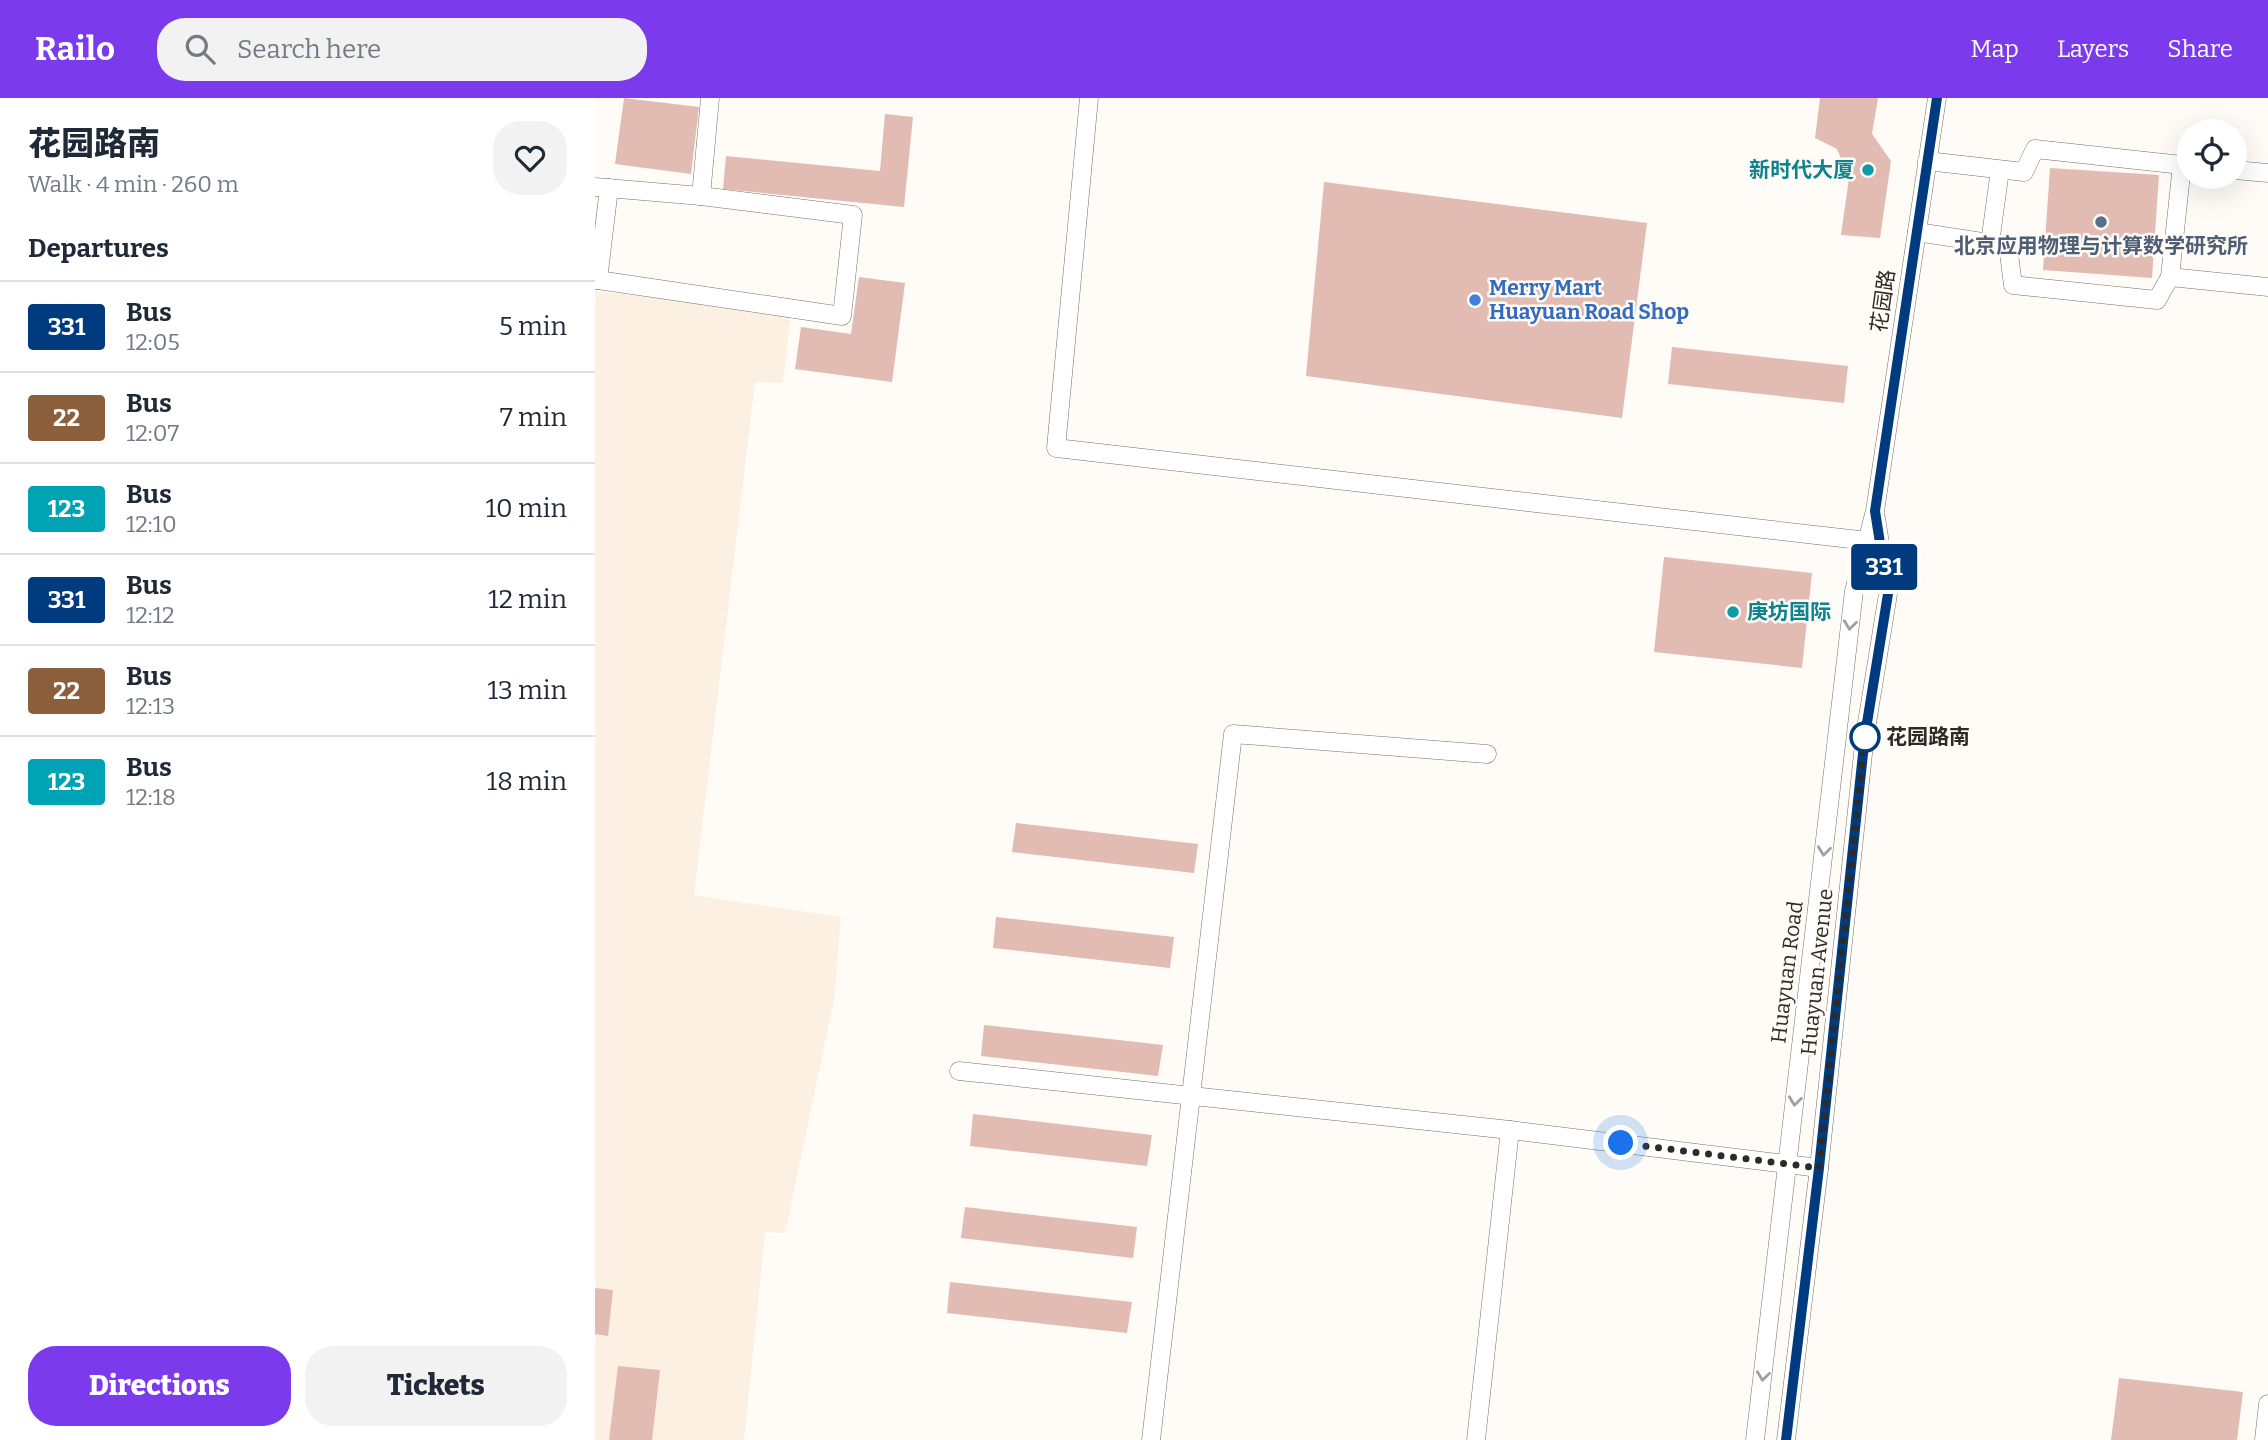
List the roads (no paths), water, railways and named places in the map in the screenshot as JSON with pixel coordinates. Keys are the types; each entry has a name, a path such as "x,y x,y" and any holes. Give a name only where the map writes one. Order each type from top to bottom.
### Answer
{"street":[{"path":"701,196 710,98"},
{"path":"1089,98 1055,448 1868,541"},
{"name":"花园路","path":"1875,511 1937,98"},
{"path":"1927,161 2024,172 2035,149 2177,165"},
{"path":"1990,243 2000,170"},
{"path":"2247,171 2268,173"},
{"path":"602,188 701,196 853,215 842,316 596,280 602,188"},
{"path":"1917,232 2008,246 2013,285 2157,300 2170,276 2183,189"},
{"path":"2170,276 2268,287"},
{"name":"Huayuan Road","path":"1755,1440 1854,591 1875,511"},
{"name":"Huayuan Avenue","path":"1786,1440 1819,1168 1865,735 1888,594 1875,511"},
{"path":"1151,1440 1233,734 1487,754"},
{"path":"959,1071 1510,1130 1819,1168"},
{"path":"1476,1440 1510,1130"},
{"path":"1768,1326 1799,1329"},
{"path":"2264,1440 2268,1404"}],"place":[{"name":"新时代大厦","path":"1868,170"},
{"name":"北京应用物理与计算数学研究所","path":"2101,222"},
{"name":"Merry Mart Huayuan Road Shop","path":"1475,300"},
{"name":"庚坊国际","path":"1733,612"},
{"name":"花园路南","path":"1865,737"}]}
